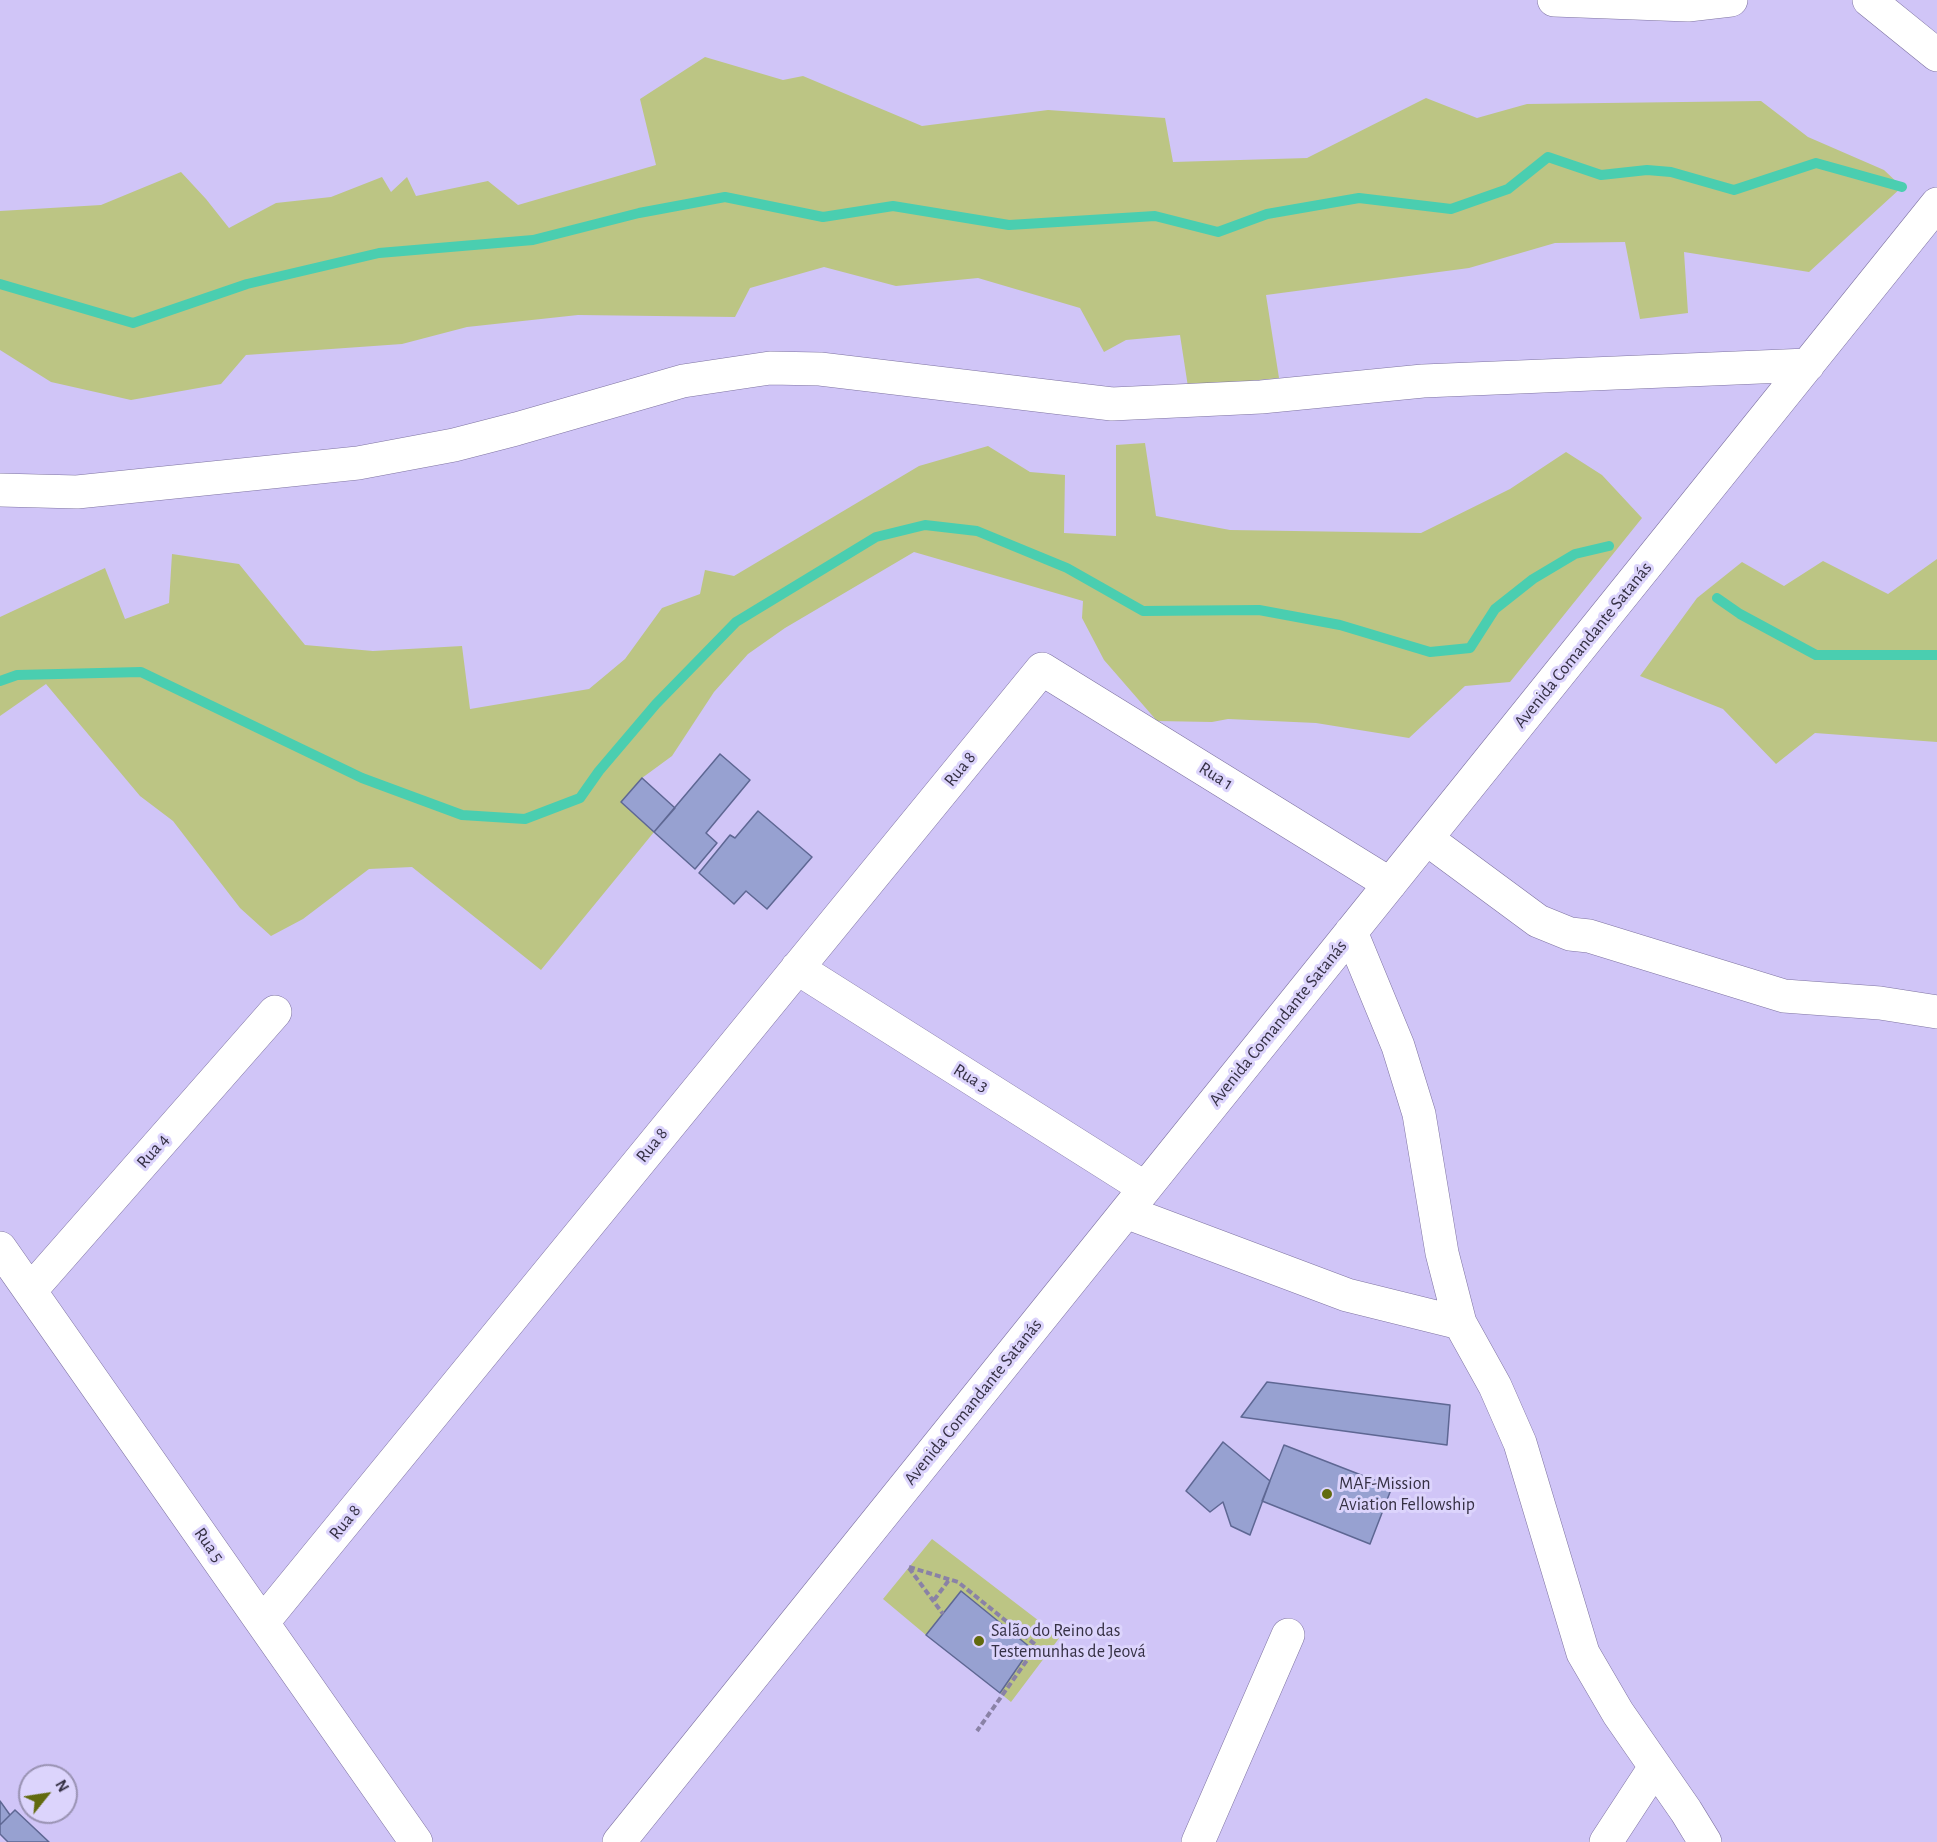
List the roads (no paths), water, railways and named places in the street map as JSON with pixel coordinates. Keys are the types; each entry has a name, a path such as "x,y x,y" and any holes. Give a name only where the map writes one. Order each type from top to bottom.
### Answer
{"street":[{"path":"1554,0 1688,4 1731,0"},
{"path":"1869,0 1937,55"},
{"name":"Avenida Comandante Satanás","path":"619,1842 1937,204"},
{"path":"0,490 77,492 358,463 516,429 683,381 770,368 820,369 1112,404 1261,397 1423,381 1808,364"},
{"name":"Rua 1","path":"1042,669 1390,884"},
{"name":"Rua 8","path":"263,1622 1042,669"},
{"path":"1427,838 1538,921 1570,934 1588,936 1784,996 1880,1003 1937,1012"},
{"path":"1351,932 1398,1046 1419,1114 1442,1253 1460,1323 1495,1386 1520,1443 1582,1653 1618,1713 1705,1842"},
{"name":"Rua 3","path":"797,968 1135,1200 1347,1294 1460,1323"},
{"name":"Rua 4","path":"30,1291 275,1012"},
{"name":"Rua 5","path":"0,1248 416,1842"},
{"path":"1198,1842 1288,1635"},
{"path":"1606,1842 1655,1767"}],"waterway":[{"path":"0,284 133,323 247,284 379,253 533,240 639,213 725,197 823,217 893,206 1009,225 1155,216 1218,232 1267,214 1359,198 1451,209 1508,189 1548,157 1601,175 1647,170 1671,172 1734,190 1816,163 1902,187"},
{"path":"0,681 17,675 141,672 362,778 462,815 525,819 580,798 599,771 656,704 736,622 876,537 925,525 977,531 1067,568 1143,611 1259,610 1340,625 1430,652 1470,648 1495,609 1533,579 1575,554 1609,546"},
{"path":"1717,598 1740,614 1816,655 1937,655"}],"place":[{"name":"MAF-Mission Aviation Fellowship","path":"1327,1494"},
{"name":"Salão do Reino das Testemunhas de Jeová","path":"979,1641"}]}
